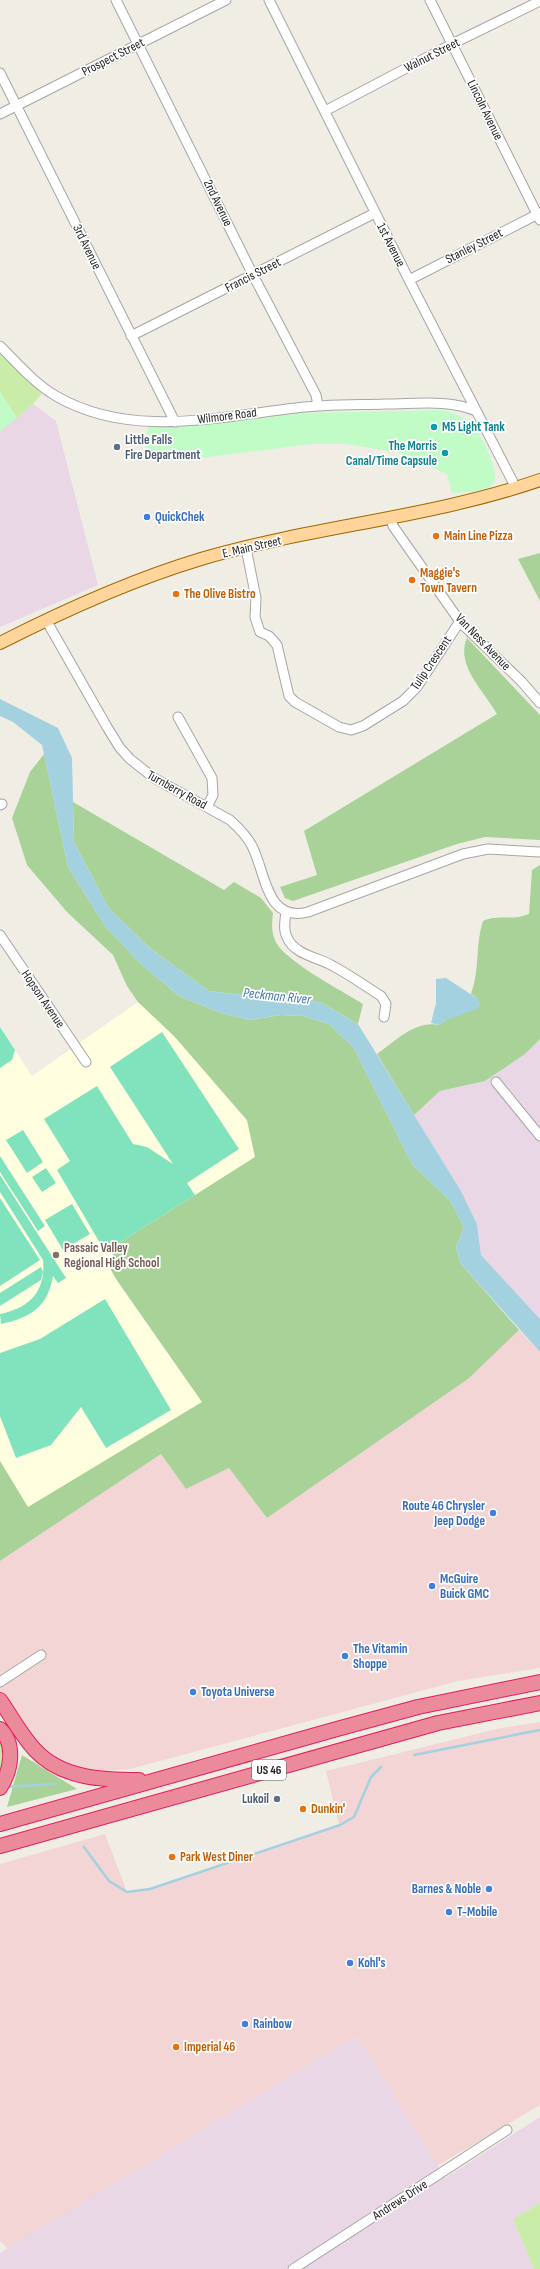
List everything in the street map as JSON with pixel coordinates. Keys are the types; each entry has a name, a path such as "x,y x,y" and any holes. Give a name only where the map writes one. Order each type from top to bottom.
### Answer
{"highway":[{"name":"US 46","path":"0,1824 418,1708 540,1682"},
{"path":"0,1700 35,1750 52,1764 91,1778 155,1781"},
{"name":"US 46","path":"7,1844 438,1723 540,1703"},
{"path":"0,1788 7,1774 10,1748 2,1730"},
{"path":"0,1849 7,1844"}],"main road":[{"name":"E. Main Street","path":"0,643 46,620 124,586 197,560 246,548 473,501 540,480"}],"street":[{"name":"2nd Avenue","path":"116,0 253,275 316,395 318,406"},
{"name":"Prospect Street","path":"0,114 226,0"},
{"name":"1st Avenue","path":"269,0 374,212 476,411 492,438 516,488"},
{"name":"Lincoln Avenue","path":"430,0 539,216"},
{"name":"Walnut Street","path":"325,111 452,44 540,1"},
{"name":"3rd Avenue","path":"0,73 175,422"},
{"name":"Francis Street","path":"131,336 374,212"},
{"name":"Stanley Street","path":"409,280 539,216"},
{"name":"Wilmore Road","path":"0,346 56,396 80,408 106,416 134,421 175,422 318,406 450,404 476,411"},
{"name":"Van Ness Avenue","path":"391,518 393,526 460,621 522,682 540,703"},
{"name":"Tulip Crescent","path":"246,548 256,598 255,618 260,632 269,636 276,644 289,696 295,702 339,727 351,730 363,726 402,701 418,687 460,621"},
{"name":"Turnberry Road","path":"46,620 120,748 154,778 230,820 247,838 276,906 286,912"},
{"path":"178,717 212,778 213,795 207,807"},
{"path":"384,1017 386,1004 381,996 332,965 304,954 294,946 287,937 285,927 286,912 299,915 464,854 488,849 540,852"},
{"name":"Hopson Avenue","path":"0,935 86,1062"},
{"path":"496,1082 540,1136"},
{"path":"0,1682 41,1655"},
{"name":"Andrews Drive","path":"293,2269 507,2130"}],"shaded area":[{"path":"33,404 56,421 98,585 0,627 0,431"},
{"name":"Passaic Valley Regional High School","path":"138,1002 174,1036 247,1121 255,1157 117,1245 116,1279 202,1402 28,1508 0,1461 0,1027 32,1076"},
{"path":"540,1039 540,1319 481,1255 477,1224 461,1191 414,1115 440,1091 485,1081 525,1054"},
{"path":"519,1330 540,1352 540,1668 458,1681 130,1769 92,1772 61,1760 35,1743 9,1703 0,1693 0,1561 161,1454 186,1489 229,1468 267,1518 468,1379"},
{"path":"540,1722 540,2105 437,2166 360,2040 353,2038 8,2249 0,2241 0,1864 105,1834 127,1892 150,1889 339,1825 326,1771 501,1728"},
{"path":"353,2038 360,2040 445,2178 540,2117 540,2203 513,2219 534,2269 0,2269 0,2253"}],"green space":[{"path":"0,352 43,392 33,404 17,418 0,392"},
{"path":"0,392 17,418 0,431"},
{"path":"440,410 466,419 478,433 492,461 495,478 493,484 489,487 473,492 452,493 447,474 400,453 346,444 311,444 183,460 145,459 148,427 181,427 304,413"},
{"path":"540,553 540,601 518,559"},
{"path":"467,638 540,715 540,840 485,837 457,844 293,901 285,898 280,887 317,875 304,831 497,714 468,668 464,648"},
{"path":"44,754 68,867 105,926 141,964 179,996 221,1013 250,1020 281,1015 303,1016 329,1024 353,1047 412,1164 451,1202 464,1227 456,1247 461,1264 519,1330 468,1379 267,1518 229,1468 186,1489 161,1454 0,1561 0,1461 28,1507 202,1402 116,1279 109,1266 116,1245 255,1157 247,1120 174,1036 138,1002 127,986 113,955 67,912 27,865 12,818 30,772"},
{"path":"73,802 224,890 234,882 261,898 273,913 273,933 280,948 289,957 314,975 363,1004 358,1024 322,1003 266,993 243,995 209,991 151,949 108,907 74,842"},
{"path":"540,865 540,1039 525,1054 485,1081 440,1091 414,1115 377,1054 406,1033 430,1024 439,1025 478,999 471,994 476,976 479,939 483,921 494,918 517,917 529,914 532,870"},
{"path":"0,1027 15,1050 12,1060 0,1068"},
{"path":"162,1032 239,1149 187,1183 195,1195 116,1245 100,1243 57,1170 70,1161 44,1119 97,1086 133,1144 147,1147 173,1164 110,1067"},
{"path":"23,1130 43,1162 27,1173 6,1140"},
{"path":"0,1156 45,1226 38,1231 0,1172"},
{"path":"46,1168 56,1183 42,1192 32,1177"},
{"path":"0,1175 66,1278 58,1283 53,1276 51,1287 47,1296 36,1309 21,1318 1,1324 0,1314 11,1311 28,1302 39,1289 42,1281 43,1260 0,1192"},
{"path":"0,1198 40,1260 0,1286"},
{"path":"72,1204 90,1234 63,1250 45,1220"},
{"path":"41,1267 43,1272 41,1280 0,1306 0,1293"},
{"path":"105,1299 171,1410 106,1448 81,1407 51,1445 16,1458 0,1416 0,1353 40,1339"},
{"path":"0,1733 8,1753 0,1777"},
{"path":"22,1755 77,1789 7,1807"},
{"path":"540,2203 540,2269 534,2269 513,2219"}],"water":[{"name":"Peckman River","path":"0,699 58,728 72,758 74,842 108,907 151,949 209,991 243,995 266,993 322,1003 358,1024 461,1191 477,1224 481,1255 540,1319 540,1352 461,1264 456,1247 464,1227 451,1202 412,1164 353,1047 329,1024 303,1016 281,1015 250,1020 221,1013 179,996 141,964 105,926 68,867 42,745 13,722 0,716"},
{"path":"446,978 478,999 480,1004 477,1009 447,1020 439,1025 431,1023 436,1003 436,979"}],"waterway":[{"path":"414,1755 540,1730"},
{"path":"84,1847 109,1881 127,1892 150,1889 340,1825 354,1817 371,1777 381,1767"},
{"path":"6,1787 54,1784"}],"place":[{"name":"M5 Light Tank","path":"434,427"},
{"name":"Little Falls Fire Department","path":"117,447"},
{"name":"The Morris Canal/Time Capsule","path":"445,453"},
{"name":"QuickChek","path":"147,517"},
{"name":"Main Line Pizza","path":"436,536"},
{"name":"Maggie's Town Tavern","path":"412,580"},
{"name":"The Olive Bistro","path":"176,594"},
{"name":"Passaic Valley Regional High School","path":"56,1255"},
{"name":"Route 46 Chrysler Jeep Dodge","path":"493,1513"},
{"name":"McGuire Buick GMC","path":"432,1586"},
{"name":"The Vitamin Shoppe","path":"345,1656"},
{"name":"Toyota Universe","path":"193,1692"},
{"name":"Lukoil","path":"277,1799"},
{"name":"Dunkin'","path":"303,1809"},
{"name":"Park West Diner","path":"172,1857"},
{"name":"Barnes & Noble","path":"489,1889"},
{"name":"T-Mobile","path":"449,1912"},
{"name":"Kohl's","path":"350,1963"},
{"name":"Rainbow","path":"245,2024"},
{"name":"Imperial 46","path":"176,2047"}]}
